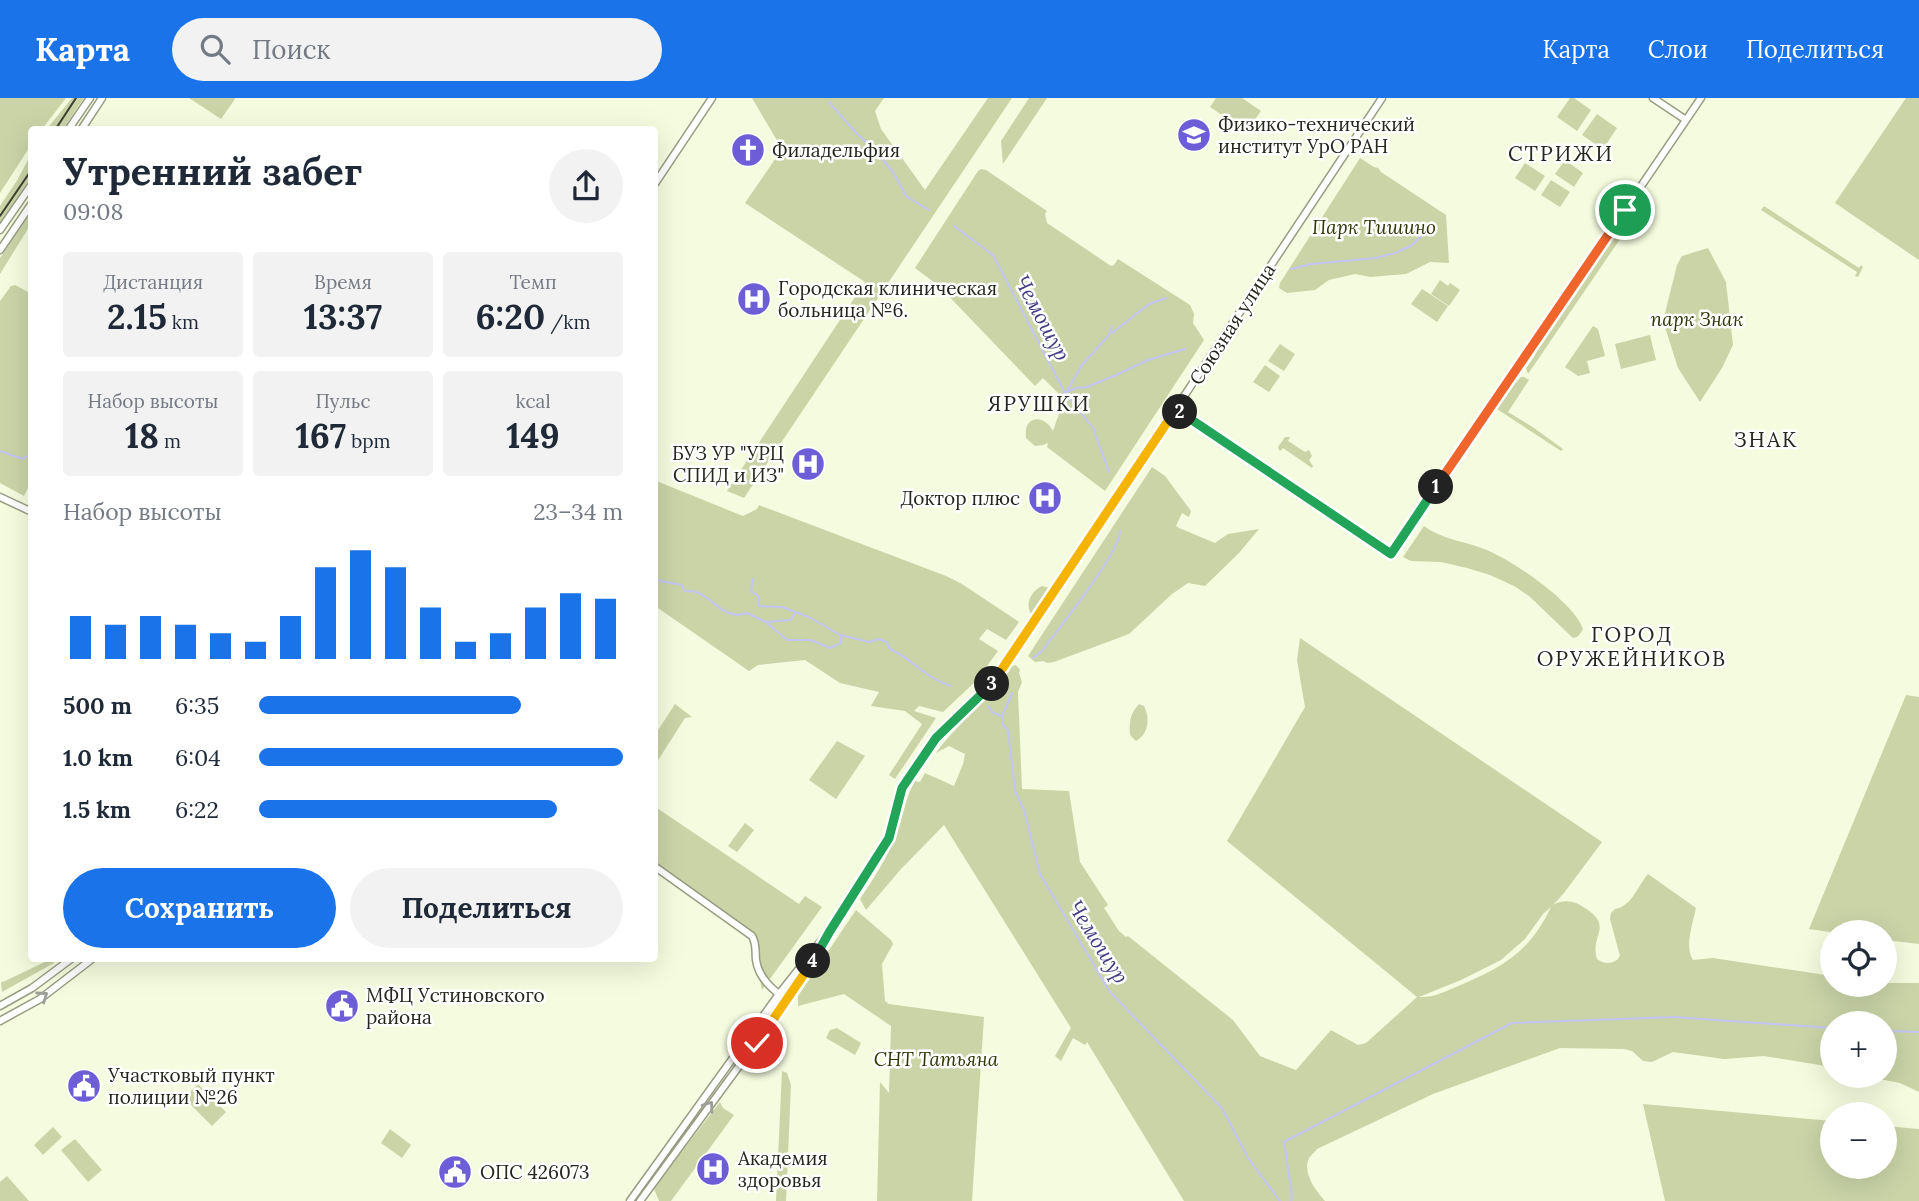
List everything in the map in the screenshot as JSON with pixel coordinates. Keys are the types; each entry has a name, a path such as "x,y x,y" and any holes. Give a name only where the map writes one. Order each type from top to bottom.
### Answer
{"main road":[{"path":"71,126 90,98"},
{"path":"84,126 102,98"},
{"path":"658,179 712,98"},
{"name":"Союзная улица","path":"640,1201 757,1043 889,838 902,788 936,738 990,687 1382,98"},
{"path":"1653,98 1686,120"},
{"path":"1176,409 1391,554 1700,98"},
{"path":"0,230 28,190"},
{"path":"0,250 28,209"},
{"path":"0,498 28,510"},
{"path":"658,869 752,936 756,944 756,962 761,976 768,986 779,994"},
{"name":"Союзная улица","path":"630,1201 779,994 817,949"},
{"path":"0,1006 32,988 67,962"},
{"path":"0,1021 40,999 88,962"}],"green space":[{"path":"0,98 66,98 44,126 28,126 28,150 0,193"},
{"path":"72,98 84,98 65,126 49,126"},
{"path":"189,98 234,98 235,99 221,119"},
{"path":"752,98 884,98 875,111 881,129 925,190 988,98 1012,98 744,498 727,491 865,282 745,203 782,149"},
{"path":"1029,98 1047,98 1003,164 1001,141"},
{"path":"1216,98 1242,98 1261,111 1248,129 1243,129 1210,107"},
{"path":"1570,98 1591,110 1577,131 1557,117"},
{"path":"1906,98 1919,98 1919,260 1835,203"},
{"path":"1597,114 1617,128 1603,149 1582,135"},
{"name":"Парк Тишино","path":"1360,158 1446,215 1449,263 1430,262 1406,274 1370,277 1355,274 1329,280 1315,290 1287,293 1279,288 1280,283"},
{"path":"28,160 28,182 0,225 0,206"},
{"path":"1565,160 1583,173 1574,187 1555,174"},
{"path":"1525,163 1545,176 1535,191 1515,178"},
{"path":"981,169 1047,211 1047,223 1111,266 1118,259 1190,305 1194,314 1193,323 1204,340 1105,491 1047,447 1048,443 1035,446 1026,438 1026,430 1031,421 1045,422 1053,431 1064,399 1043,378 1035,386 939,286 915,268"},
{"path":"1551,180 1570,192 1560,207 1541,195"},
{"path":"1764,206 1859,268 1861,265 1863,267 1858,277 1855,276 1857,272 1761,210"},
{"path":"28,216 28,229 0,274 0,258"},
{"path":"1632,218 1633,224 1631,223 1528,374 1526,368 1539,346 1615,234"},
{"name":"парк Знак","path":"1708,248 1726,282 1733,345 1700,402 1678,368 1663,321 1677,265 1682,256"},
{"path":"1440,280 1460,290 1449,306 1431,294"},
{"path":"15,285 28,292 28,488 24,496 0,483 0,301 11,286"},
{"path":"1422,289 1448,306 1437,322 1411,304"},
{"path":"1593,326 1598,329 1605,356 1587,361 1590,373 1578,376 1565,367"},
{"path":"1650,335 1656,360 1621,369 1615,344"},
{"path":"1280,344 1295,354 1284,371 1268,361"},
{"path":"1265,365 1280,376 1269,392 1253,382"},
{"path":"1521,377 1529,380 1508,412 1563,449 1561,451 1497,409"},
{"path":"1285,437 1290,437 1288,441 1305,452 1309,450 1312,468 1283,448 1279,450 1278,447"},
{"path":"1152,467 1165,476 1191,511 1189,517 1182,513 1176,526 1179,528 1215,543 1228,534 1259,529 1205,586 1188,583 1172,594 1129,634 1054,662 1035,662 1028,656"},
{"path":"658,482 743,516 757,509 759,505 946,576 1019,622 1006,640 987,629 979,639 998,651 976,681 943,712 919,706 914,711 936,718 895,779 889,775 922,724 905,711 871,706 879,692 840,683 805,660 758,665 749,671 658,608"},
{"path":"1424,526 1438,534 1496,554 1525,572 1568,607 1583,629 1580,634 1573,638 1529,596 1490,575 1441,562 1411,561 1403,557"},
{"path":"1042,586 1050,588 1032,615 1030,599"},
{"path":"1300,638 1602,842 1553,905 1563,901 1573,902 1591,912 1597,919 1600,925 1595,950 1600,961 1612,962 1620,956 1610,919 1611,913 1630,900 1648,874 1696,908 1689,942 1693,960 1713,958 1820,974 1820,997 1897,997 1897,983 1919,983 1919,1092 1897,1082 1897,1011 1820,1011 1820,1065 1764,1056 1724,1059 1673,1052 1652,1062 1643,1061 1632,1051 1624,1049 1560,1048 1433,1094 1317,1149 1309,1158 1307,1170 1314,1187 1325,1201 1184,1201 1087,1042 1085,1045 1073,1038 1061,1061 1055,1056 1071,1028 944,825 866,910 860,899 889,850 915,781 920,782 925,773 954,786 965,754 949,746 936,753 1012,666 1016,665 1020,670 1022,682 1018,692 1022,789 1069,791 1080,862 1108,905 1104,908 1119,931 1233,1020 1260,1056 1296,1070 1331,1030 1358,1045 1366,1043 1417,997 1227,841 1305,707 1297,660","holes":["1551,907 1533,936 1512,957 1487,973 1442,993 1419,997 1501,960 1525,939"]},
{"path":"1906,695 1919,697 1919,944 1897,941 1897,920 1820,920 1820,931 1809,929"},
{"path":"675,704 692,717 685,718 658,760 658,730"},
{"path":"1139,704 1144,706 1148,721 1144,734 1136,741 1130,735 1130,722"},
{"path":"837,741 865,756 836,799 809,780"},
{"path":"658,809 799,904 805,896 822,907 762,990 752,938 658,872"},
{"path":"745,823 754,830 737,852 728,846"},
{"name":"СНТ Татьяна","path":"856,910 893,944 882,964 885,1001 889,1004 984,1017 972,1201 877,1201 880,1082 889,1093 891,1026 844,994 798,1006 798,996"},
{"path":"45,962 54,963 2,992 3,982"},
{"path":"837,1028 861,1043 855,1055 826,1038 830,1030"},
{"path":"782,1071 787,1073 791,1085 786,1201 776,1201"},
{"path":"198,1084 226,1112 212,1126 184,1098"},
{"path":"720,1102 723,1108 734,1115 671,1201 659,1201 655,1186"},
{"path":"1643,1104 1820,1120 1820,1179 1897,1179 1897,1127 1919,1129 1919,1201 1665,1201"},
{"path":"53,1127 62,1137 43,1155 34,1145"},
{"path":"390,1129 411,1145 402,1158 381,1143"},
{"path":"75,1139 102,1170 88,1182 61,1150"},
{"path":"7,1176 29,1201 0,1201 0,1182"}],"waterway":[{"name":"Чемошур","path":"829,102 893,172 906,196 929,210"},
{"path":"1291,269 1395,253 1411,246 1434,224"},
{"name":"Чемошур","path":"954,226 993,255 1065,393 1093,428 1109,472"},
{"path":"1112,333 1149,304 1166,298"},
{"path":"1067,391 1082,365 1109,335 1112,326"},
{"path":"1066,392 1087,387 1148,360 1185,349"},
{"path":"0,451 23,459 28,456"},
{"name":"Чемошур","path":"1033,658 1042,651 1100,573 1120,531"},
{"path":"753,579 751,591 758,596 759,606 782,607 809,617 840,635"},
{"path":"658,580 682,585 684,591 702,595 732,614 747,613 766,622 787,640 811,640 830,648 841,643 841,635 869,642 879,639 887,642 890,649 934,678 951,686"},
{"path":"766,622 791,620 795,613"},
{"name":"Чемошур","path":"1012,693 1002,717 1002,724 1008,730 1015,791 1024,810 1040,874 1110,992 1222,1108 1248,1158 1280,1201"},
{"path":"988,706 992,712 1001,716"},
{"path":"1291,1201 1284,1142 1512,1023 1674,1017 1820,1027"},
{"path":"1897,1031 1919,1032"}],"tram line":[{"path":"58,126 76,98"},
{"path":"0,216 28,175"}],"place":[{"name":"Физико-технический институт УрО РАН","path":"1194,135"},
{"name":"Филадельфия","path":"748,150"},
{"name":"Городская клиническая больница №6.","path":"754,299"},
{"name":"БУЗ УР \"УРЦ СПИД и ИЗ\"","path":"808,464"},
{"name":"Доктор плюс","path":"1045,498"},
{"name":"МФЦ Устиновского района","path":"342,1006"},
{"name":"Участковый пункт полиции №26","path":"84,1086"},
{"name":"Академия здоровья","path":"713,1169"},
{"name":"ОПС 426073","path":"455,1172"}],"district":[{"name":"СТРИЖИ","path":"1561,154"},
{"name":"ЯРУШКИ","path":"1039,404"},
{"name":"ЗНАК","path":"1766,440"},
{"name":"ГОРОД ОРУЖЕЙНИКОВ","path":"1632,647"}],"route":[{"path":"757,1043 820,950 889,838 902,788 936,738 990,687 1176,409 1391,554 1625,210"}]}
